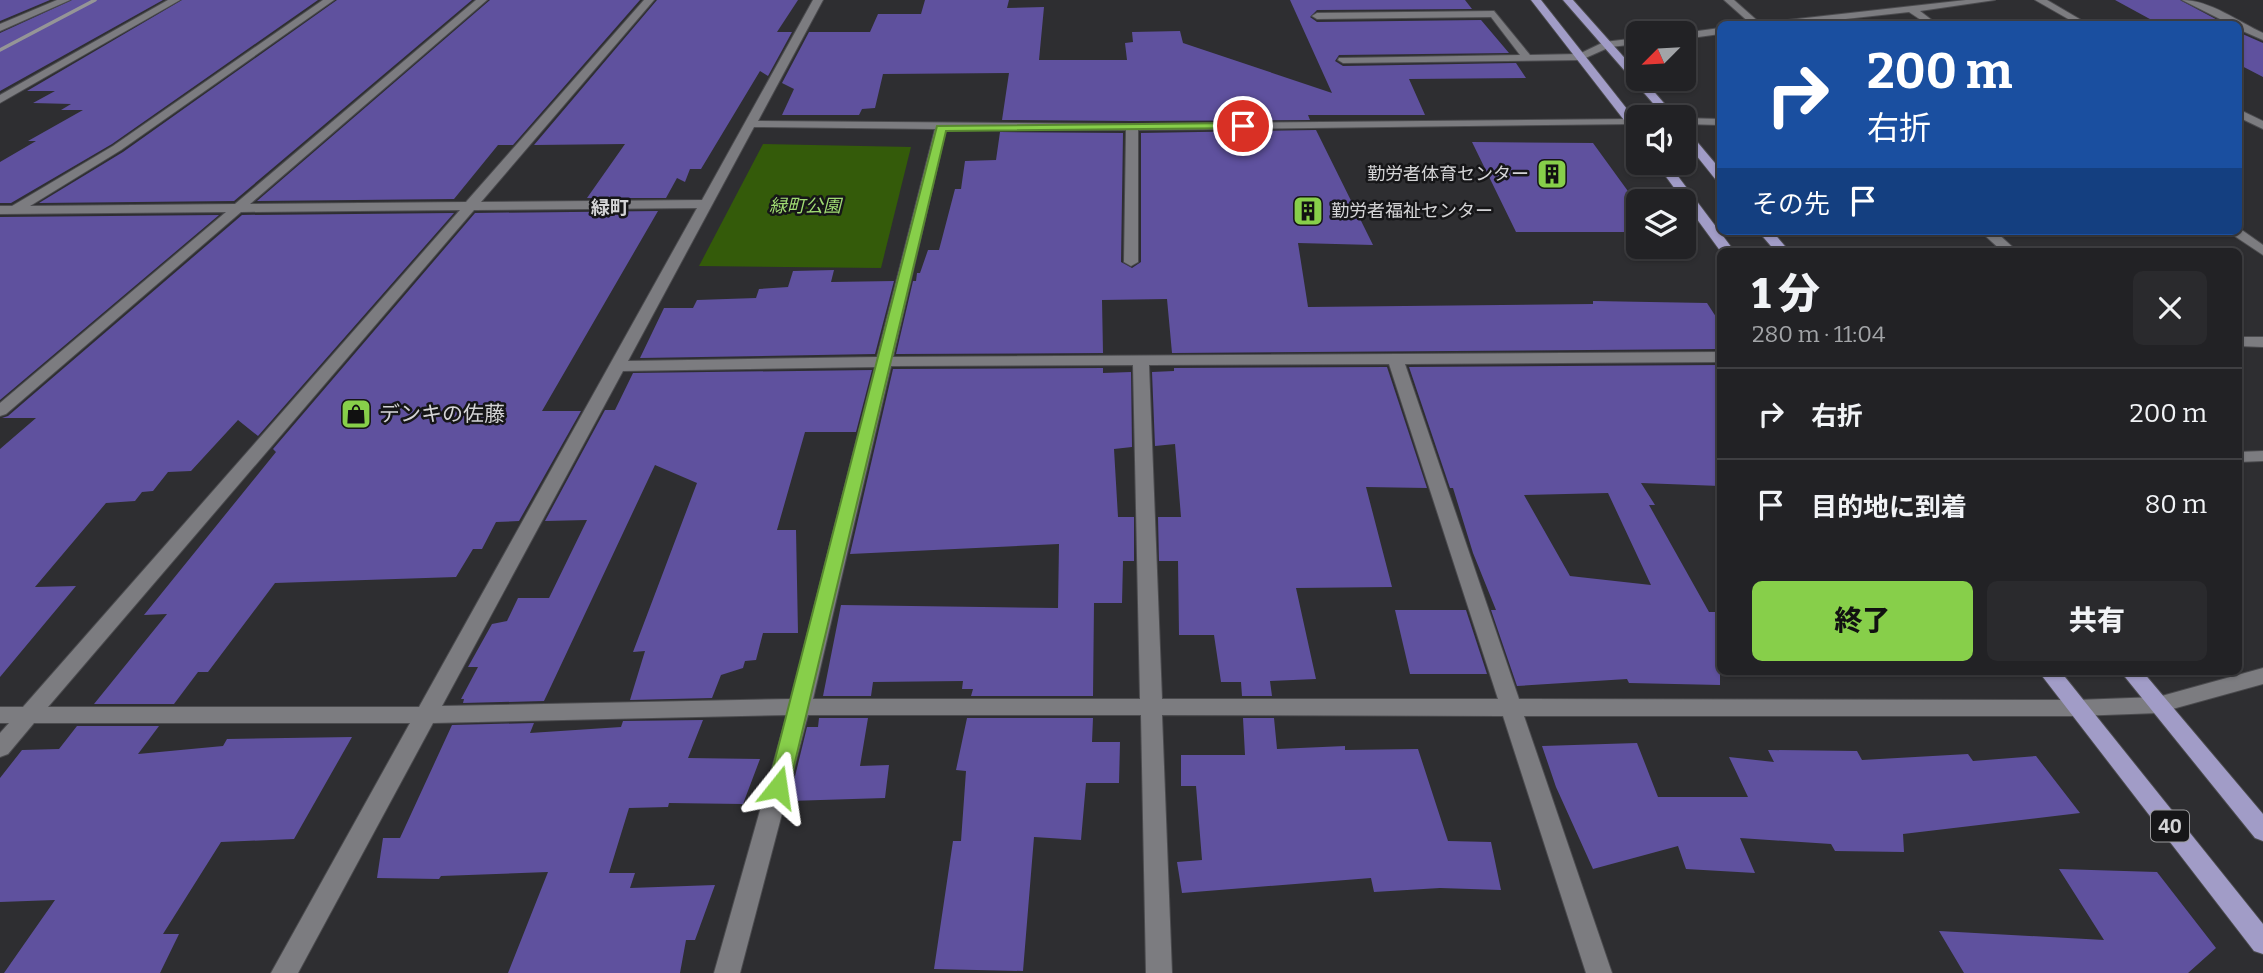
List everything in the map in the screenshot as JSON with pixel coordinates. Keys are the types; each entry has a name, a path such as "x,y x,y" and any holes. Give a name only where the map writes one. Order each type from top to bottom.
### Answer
{"main road":[{"path":"1536,0 1626,114"},
{"path":"1568,0 1661,105"},
{"path":"1696,148 1717,173"},
{"path":"1671,175 1725,248"},
{"name":"40","path":"2051,675 2263,943"},
{"path":"2133,675 2263,831"}],"street":[{"path":"0,28 65,0"},
{"path":"0,100 175,0"},
{"path":"0,219 7,210 117,148 329,0"},
{"path":"0,411 482,0"},
{"path":"0,748 649,0"},
{"path":"284,973 818,0"},
{"path":"1729,0 1753,21"},
{"path":"1898,0 1929,21"},
{"path":"1806,21 1990,0"},
{"path":"2040,0 2078,21"},
{"path":"2188,0 2230,21"},
{"path":"1317,16 1494,14 1527,57"},
{"path":"2242,27 2263,37"},
{"path":"1696,34 1717,31"},
{"path":"1343,60 1581,57 1608,44 1626,42"},
{"path":"2242,114 2262,125"},
{"path":"1696,121 1717,122"},
{"path":"752,124 941,128 1626,126"},
{"path":"2242,124 2262,125"},
{"path":"1131,262 1132,127"},
{"path":"727,973 800,707 941,128"},
{"path":"7,210 707,204"},
{"path":"1992,235 2006,248"},
{"path":"2240,235 2263,251"},
{"path":"2242,341 2263,342"},
{"path":"618,366 884,360 1396,361 1717,356"},
{"path":"1141,361 1160,973"},
{"path":"1396,361 1599,973"},
{"path":"2242,457 2263,456"},
{"path":"0,715 425,715 800,707 2077,708 2158,705 2263,676"}],"green space":[{"name":"緑町公園","path":"763,144 911,147 881,268 699,266"}],"building":[{"path":"0,0 50,0 0,21"},
{"path":"72,0 163,0 0,91 0,33"},
{"path":"182,0 318,0 112,144 11,203 0,203 0,162 36,141 28,141 83,110 61,110 71,104 33,103 55,91 27,91"},
{"path":"337,0 472,0 234,201 39,203 123,152"},
{"path":"490,0 640,0 513,145 498,145 454,199 257,201"},
{"path":"657,0 798,0 777,32 792,32 768,76 760,71 701,169 690,169 685,182 677,178 666,198 587,198 625,144 534,145"},
{"path":"925,0 1009,0 1007,8 1044,7 1039,60 1127,60 1125,43 1133,42 1132,32 1180,31 1183,43 1332,93 1290,0 1465,0 1472,9 1317,10 1310,17 1317,22 1481,20 1509,53 1339,55 1335,61 1343,66 1516,63 1526,78 1409,79 1425,115 1308,115 1310,120 1132,121 1002,120 1009,73 883,74 875,108 862,109 859,115 782,115 794,89 782,83 809,32 870,32 878,14 921,14"},
{"path":"2115,0 2180,0 2219,21 2154,21"},
{"path":"2242,34 2263,43 2263,77 2242,66"},
{"path":"1316,130 1373,245 1298,243 1308,307 1593,304 1593,301 1707,303 1717,318 1717,349 1172,353 1167,299 1102,300 1103,353 896,354 913,281 916,281 917,273 920,273 928,250 939,250 955,189 961,189 965,161 996,160 1000,132 1123,133 1121,262 1132,268 1141,262 1141,133"},
{"name":"勤労者体育センター","path":"1472,142 1593,143 1626,189 1626,232 1516,232"},
{"path":"658,211 542,411 581,411 519,521 496,522 482,549 473,549 456,577 275,583 208,672 198,672 174,704 94,704 167,614 144,615 276,452 273,449 475,213"},
{"path":"454,213 258,436 238,420 191,471 168,472 153,491 142,492 135,501 106,503 35,587 76,586 0,677 0,449 36,418 2,418 8,416 242,215"},
{"path":"219,215 0,400 0,217"},
{"path":"834,270 831,282 894,281 875,354 640,358 664,308 693,308 697,300 756,298 759,289 788,287 793,271"},
{"path":"1717,365 1717,486 1641,483 1655,505 1649,505 1709,612 1717,612 1717,675 1720,675 1720,685 1629,683 1627,679 1517,686 1491,610 1496,610 1473,553 1453,488 1450,488 1409,367","holes":["1608,493 1651,585 1570,576 1524,495"]},
{"path":"1387,367 1427,488 1366,487 1392,587 1296,588 1316,679 1270,681 1272,696 1242,696 1241,682 1221,682 1214,635 1179,635 1178,561 1159,561 1158,517 1181,517 1175,444 1155,446 1152,372 1174,371 1174,368"},
{"path":"1103,368 1103,373 1131,372 1132,447 1114,449 1118,517 1134,517 1134,561 1123,561 1122,603 1094,603 1093,696 971,696 973,689 962,689 963,681 873,682 871,696 823,696 841,605 1058,608 1059,544 850,554 893,369"},
{"path":"872,370 856,432 805,432 777,530 796,530 798,633 763,633 756,660 745,661 743,668 721,675 712,698 630,700 645,651 633,652 697,483 655,465 544,701 463,703 464,699 461,699 478,667 468,667 492,624 507,621 518,598 549,598 587,520 545,521 605,410 615,410 633,373"},
{"path":"1395,610 1466,610 1487,674 1410,674"},
{"path":"819,718 868,718 860,766 889,765 885,798 789,801 807,727 818,727"},
{"path":"967,718 1093,718 1092,742 1120,742 1119,783 1086,783 1081,840 1034,837 1023,971 934,969 953,841 961,841 966,771 956,770"},
{"path":"1243,718 1274,718 1277,749 1345,746 1345,750 1418,749 1448,841 1491,842 1501,890 1440,888 1374,892 1371,878 1182,893 1177,862 1202,860 1196,786 1181,786 1181,755 1245,755"},
{"path":"703,720 688,758 760,759 743,804 669,803 668,807 629,808 609,873 635,873 630,888 715,885 695,940 686,940 680,973 508,973 548,872 441,876 439,879 377,878 383,838 400,838 452,725 534,723 530,733 621,727 623,721"},
{"path":"77,726 159,726 138,754 223,746 227,739 352,737 294,839 221,842 163,934 179,934 160,973 4,973 55,900 0,902 0,778 22,750 59,749"},
{"path":"1637,743 1658,797 1748,797 1729,757 1774,762 1768,750 1857,751 1862,760 1968,754 1973,761 2036,756 2080,813 1903,834 1904,852 1835,851 1831,844 1740,838 1755,873 1686,869 1678,846 1593,869 1556,787 1542,746"},
{"path":"2059,869 2157,872 2216,948 2188,973 1964,973 1939,931 2104,940"}],"railway":[{"path":"0,50 95,0"}],"place":[{"name":"勤労者体育センター","path":"1552,174"},
{"name":"勤労者福祉センター","path":"1308,211"},
{"name":"デンキの佐藤","path":"356,414"}],"district":[{"name":"緑町","path":"610,207"}],"route":[{"path":"778,787 800,707 941,128 1243,126"}]}
